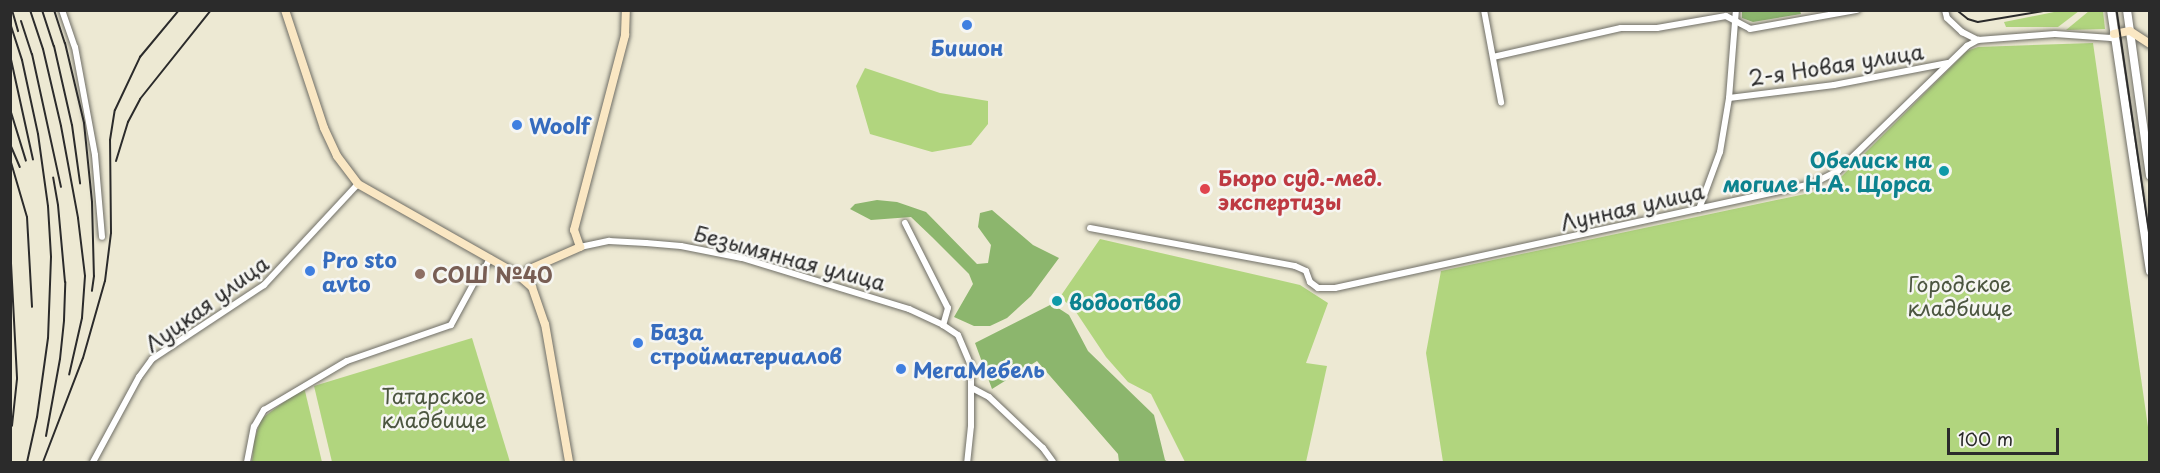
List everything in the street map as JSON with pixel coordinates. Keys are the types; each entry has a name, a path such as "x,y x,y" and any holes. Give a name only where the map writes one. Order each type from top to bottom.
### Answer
{"main road":[{"path":"285,10 324,128 337,156 358,184 490,258 521,277 532,287 545,324 569,462"},
{"path":"580,247 574,230 625,35 626,10"},
{"path":"2114,33 2130,31 2150,44"},
{"name":"Безымянная улица","path":"521,277 530,269 580,247"}],"street":[{"path":"62,10 75,47 93,144 102,237"},
{"path":"1484,10 1501,102"},
{"path":"1699,209 1720,152 1729,98 1736,10"},
{"path":"1493,57 1621,28 1657,28 1726,16 1750,29 1857,10"},
{"path":"1946,10 1947,18 1962,32 1978,40 2055,34 2111,38 2114,33"},
{"path":"2111,10 2150,271"},
{"path":"2127,10 2150,175"},
{"name":"Лунная улица","path":"1090,228 1295,266 1306,271 1311,282 1318,288 1335,288 1812,184 1838,171 1948,63 1978,40"},
{"name":"2-я Новая улица","path":"1729,98 1834,85 1948,63"},
{"name":"Луцкая улица","path":"93,462 139,377 152,359 264,285 358,184"},
{"path":"904,223 948,308 943,325"},
{"name":"Безымянная улица","path":"580,247 609,241 658,244 742,258 909,309 943,325 958,335 971,365 971,426 967,462"},
{"path":"247,462 254,427 264,410 347,361 451,325 490,258"},
{"path":"972,388 989,397 1042,448 1053,462"}],"green space":[{"path":"1742,11 1800,11 1801,14 1753,22 1742,18"},
{"path":"2059,11 2079,11 2058,27 2006,27 2004,22"},
{"path":"2089,11 2103,11 2105,29 2066,30"},
{"name":"Городское кладбище","path":"2093,43 2149,434 2149,462 1443,462 1426,353 1441,271 1829,189 1967,51 1978,47"},
{"path":"865,68 940,93 988,101 988,124 971,145 932,152 870,134 856,86"},
{"path":"877,200 897,202 926,212 977,264 988,263 991,245 978,227 980,213 992,210 1033,245 1059,258 1031,296 1007,318 990,326 974,326 954,317 973,284 969,274 911,217 871,220 850,209 855,204"},
{"path":"1100,239 1300,285 1328,303 1306,363 1327,366 1306,462 1185,462 1151,394 1128,382 1106,357 1074,309 1060,297"},
{"path":"1052,304 1069,315 1088,351 1154,415 1165,460 1168,462 1119,462 1118,454 1037,361 992,389 975,343"},
{"name":"Татарское кладбище","path":"472,338 510,462 332,462 314,386"},
{"path":"304,387 322,462 252,462 254,441 261,419"}],"tram line":[{"path":"1957,10 1968,19 1978,22 2049,10"},
{"path":"2117,10 2150,236"}],"railway":[{"path":"12,10 18,31"},
{"path":"30,10 43,49 61,126 78,218 85,276 82,318 69,375"},
{"path":"42,10 54,46 72,125 80,183"},
{"path":"54,10 65,43 84,123 92,202 94,276 92,291"},
{"path":"43,462 83,358 105,281 111,233 110,140 115,110 140,57 179,10"},
{"path":"116,161 128,122 140,99 211,10"},
{"path":"21,21 32,54 61,187"},
{"path":"10,23 22,60 38,134 48,206 51,257 48,338 37,417 27,462"},
{"path":"10,55 33,160"},
{"path":"10,109 26,161"},
{"path":"10,144 20,167"},
{"path":"10,159 27,217 32,307"},
{"path":"46,436 60,359 64,320 65,282 53,177"},
{"path":"10,244 17,379 12,426"}],"place":[{"name":"Бишон","path":"967,25"},
{"name":"Woolf","path":"517,125"},
{"name":"Обелиск на могиле Н.А. Щорса","path":"1944,171"},
{"name":"Бюро суд.-мед. экспертизы","path":"1205,189"},
{"name":"Pro sto avto","path":"310,271"},
{"name":"СОШ №40","path":"420,274"},
{"name":"водоотвод","path":"1057,301"},
{"name":"База стройматериалов","path":"638,343"},
{"name":"МегаМебель","path":"901,369"}]}
